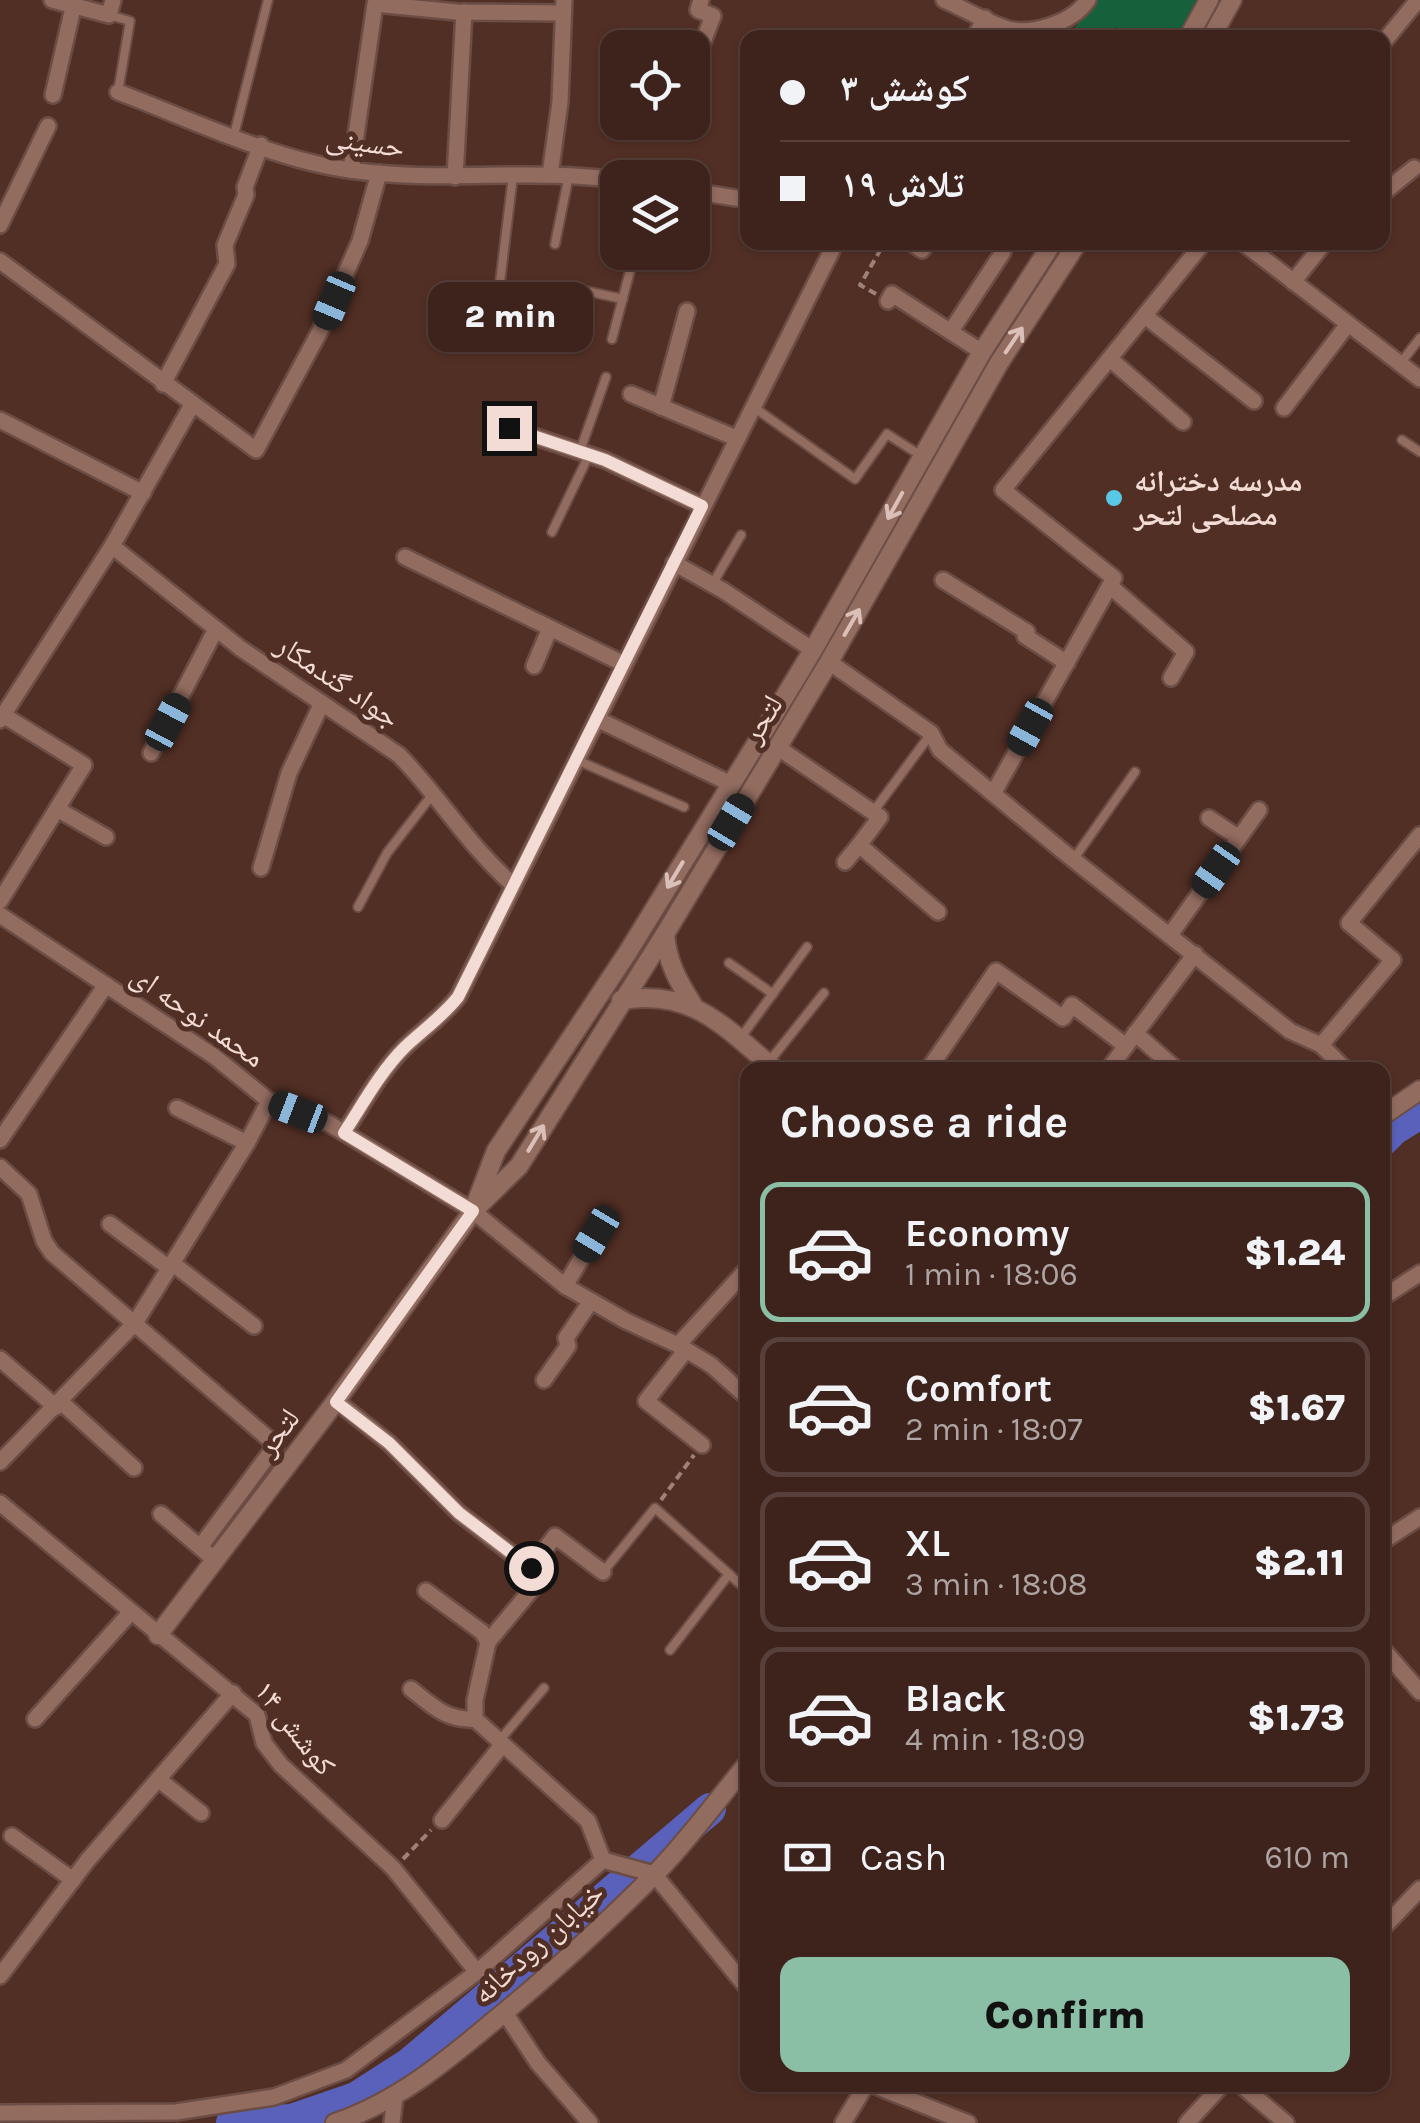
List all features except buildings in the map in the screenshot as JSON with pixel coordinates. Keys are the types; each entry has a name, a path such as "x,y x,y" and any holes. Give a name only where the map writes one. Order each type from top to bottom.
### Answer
{"street":[{"path":"52,0 73,8 111,8"},
{"path":"702,0 698,10 713,16 708,30"},
{"path":"944,0 970,5 1006,29 1059,23 1080,11 1088,0"},
{"path":"1192,30 1209,0"},
{"path":"1215,30 1232,0"},
{"path":"1390,34 1418,0"},
{"path":"351,170 374,4 464,12 564,6 560,102 550,175"},
{"path":"53,95 73,8"},
{"path":"455,177 464,12"},
{"path":"978,30 985,18"},
{"name":"حسینی","path":"118,92 292,158 351,170 455,177 600,178"},
{"path":"0,225 48,126"},
{"path":"163,384 228,264 225,246 261,145"},
{"path":"1390,188 1414,168"},
{"path":"0,260 256,450 320,332 360,241 379,173"},
{"path":"710,193 740,199"},
{"path":"344,1133 386,1070 458,997 832,250"},
{"name":"لتحر","path":"473,1211 496,1151 628,952 813,650 982,352 1049,250"},
{"name":"لتحر","path":"158,1635 208,1554 336,1402 473,1211 519,1166 829,662 998,362 1069,250"},
{"path":"994,792 1114,578 1004,490 1198,250"},
{"path":"1252,250 1420,379"},
{"path":"1292,282 1319,250"},
{"path":"950,330 1004,252"},
{"path":"888,301 892,294 982,352"},
{"path":"661,406 687,311"},
{"path":"1145,316 1254,401"},
{"path":"1284,408 1348,324"},
{"path":"1110,359 1183,422"},
{"path":"631,394 736,438"},
{"path":"0,901 84,764 2,717 112,546 192,406"},
{"path":"0,420 143,492"},
{"path":"509,428 585,453 702,506"},
{"name":"جواد گندمکار","path":"112,546 280,678 399,755 466,838 512,884"},
{"path":"405,556 624,664"},
{"path":"674,563 813,650"},
{"path":"943,580 1027,632 1025,636 1067,663"},
{"path":"1110,586 1186,652 1172,678"},
{"path":"534,666 550,628"},
{"path":"151,753 216,630"},
{"path":"829,662 931,733 940,750 1073,860 1290,1030 1321,1045 1338,1062"},
{"path":"261,868 289,773 322,704"},
{"path":"597,719 731,784"},
{"path":"777,747 877,814 846,862"},
{"path":"57,808 106,838"},
{"path":"1170,935 1259,810"},
{"path":"1209,818 1239,838"},
{"path":"1321,1045 1392,960 1349,923 1420,834"},
{"path":"858,845 938,912"},
{"name":"محمد نوحه ای","path":"0,915 214,1057 269,1101 344,1133 473,1211 565,1286 682,1347 711,1365 740,1391"},
{"path":"665,934 673,974 693,1005 766,1062"},
{"path":"1114,1062 1195,954"},
{"path":"933,1062 996,970 1063,1018 1072,1005 1165,1062"},
{"path":"0,1140 106,986"},
{"path":"621,1000 648,996 693,1005"},
{"path":"1390,1111 1420,1090"},
{"path":"0,1462 135,1323 269,1101"},
{"path":"177,1108 247,1143"},
{"path":"0,1168 29,1194 52,1254 276,1445 208,1554 161,1514"},
{"path":"110,1224 254,1326"},
{"path":"565,1286 596,1234"},
{"path":"1390,1293 1420,1273"},
{"path":"702,1444 646,1401 682,1347 740,1278"},
{"path":"544,1380 568,1346 566,1338 590,1301"},
{"path":"0,1359 134,1468"},
{"path":"336,1402 389,1443 459,1513 536,1573"},
{"name":"کوشش ۱۴","path":"0,1504 257,1714 264,1744 281,1765 393,1868 478,1972"},
{"path":"1390,1537 1420,1516"},
{"path":"603,1572 555,1536 536,1573 488,1642 475,1700 475,1718 588,1820 604,1861"},
{"path":"426,1591 482,1632 488,1642"},
{"path":"35,1719 130,1613"},
{"path":"1390,1657 1420,1692"},
{"path":"411,1689 443,1715 462,1720 475,1718"},
{"path":"0,1976 73,1880 232,1693"},
{"path":"442,1820 501,1742"},
{"name":"خیابان رودخانه","path":"334,2123 363,2114 396,2096 446,2062 505,2012 654,1874 740,1772"},
{"path":"158,1779 200,1813"},
{"path":"12,1836 73,1880"},
{"path":"604,1861 654,1874 740,1979"},
{"path":"0,2113 176,2112 274,2097 346,2070 478,1972 604,1861"},
{"path":"1390,1921 1420,1889"},
{"path":"505,2012 538,2063 590,2123"},
{"path":"843,2123 864,2092"},
{"path":"888,2092 968,2123"},
{"path":"1188,2123 1216,2092"},
{"path":"1250,2092 1286,2123"},
{"path":"392,2123 396,2096"},
{"path":"922,2123 933,2109"}],"lane":[{"path":"234,136 268,0"},
{"path":"111,8 130,21 118,92"},
{"path":"555,244 569,175"},
{"path":"496,314 514,176"},
{"path":"612,339 630,270"},
{"path":"572,288 623,300"},
{"path":"1400,364 1420,338"},
{"path":"552,532 585,453 606,376"},
{"path":"752,406 855,479 887,434 923,457"},
{"path":"1402,440 1420,452"},
{"path":"712,584 741,535"},
{"path":"877,814 931,733"},
{"path":"577,760 684,807"},
{"path":"1073,860 1135,772"},
{"path":"358,907 387,853 432,794"},
{"path":"740,1040 807,947"},
{"path":"730,963 773,994"},
{"path":"776,1062 824,993"},
{"path":"603,1572 655,1508 740,1584"},
{"path":"670,1650 729,1574"},
{"path":"501,1742 544,1688"}],"path":[{"path":"880,250 860,285 888,301"},
{"path":"655,1508 702,1444"},
{"path":"393,1868 442,1820"}],"green space":[{"path":"1094,0 1205,0 1189,30 1115,27 1073,30"}],"waterway":[{"path":"1390,1133 1420,1113"},
{"path":"232,2123 292,2120 356,2098 409,2064 710,1809"}],"place":[{"name":"مدرسه دخترانه مصلحی لتحر","path":"1114,498"}],"route":[{"path":"509,428 605,460 702,506 458,997 386,1070 344,1133 473,1211 336,1402 389,1443 459,1513 531,1568"}]}
